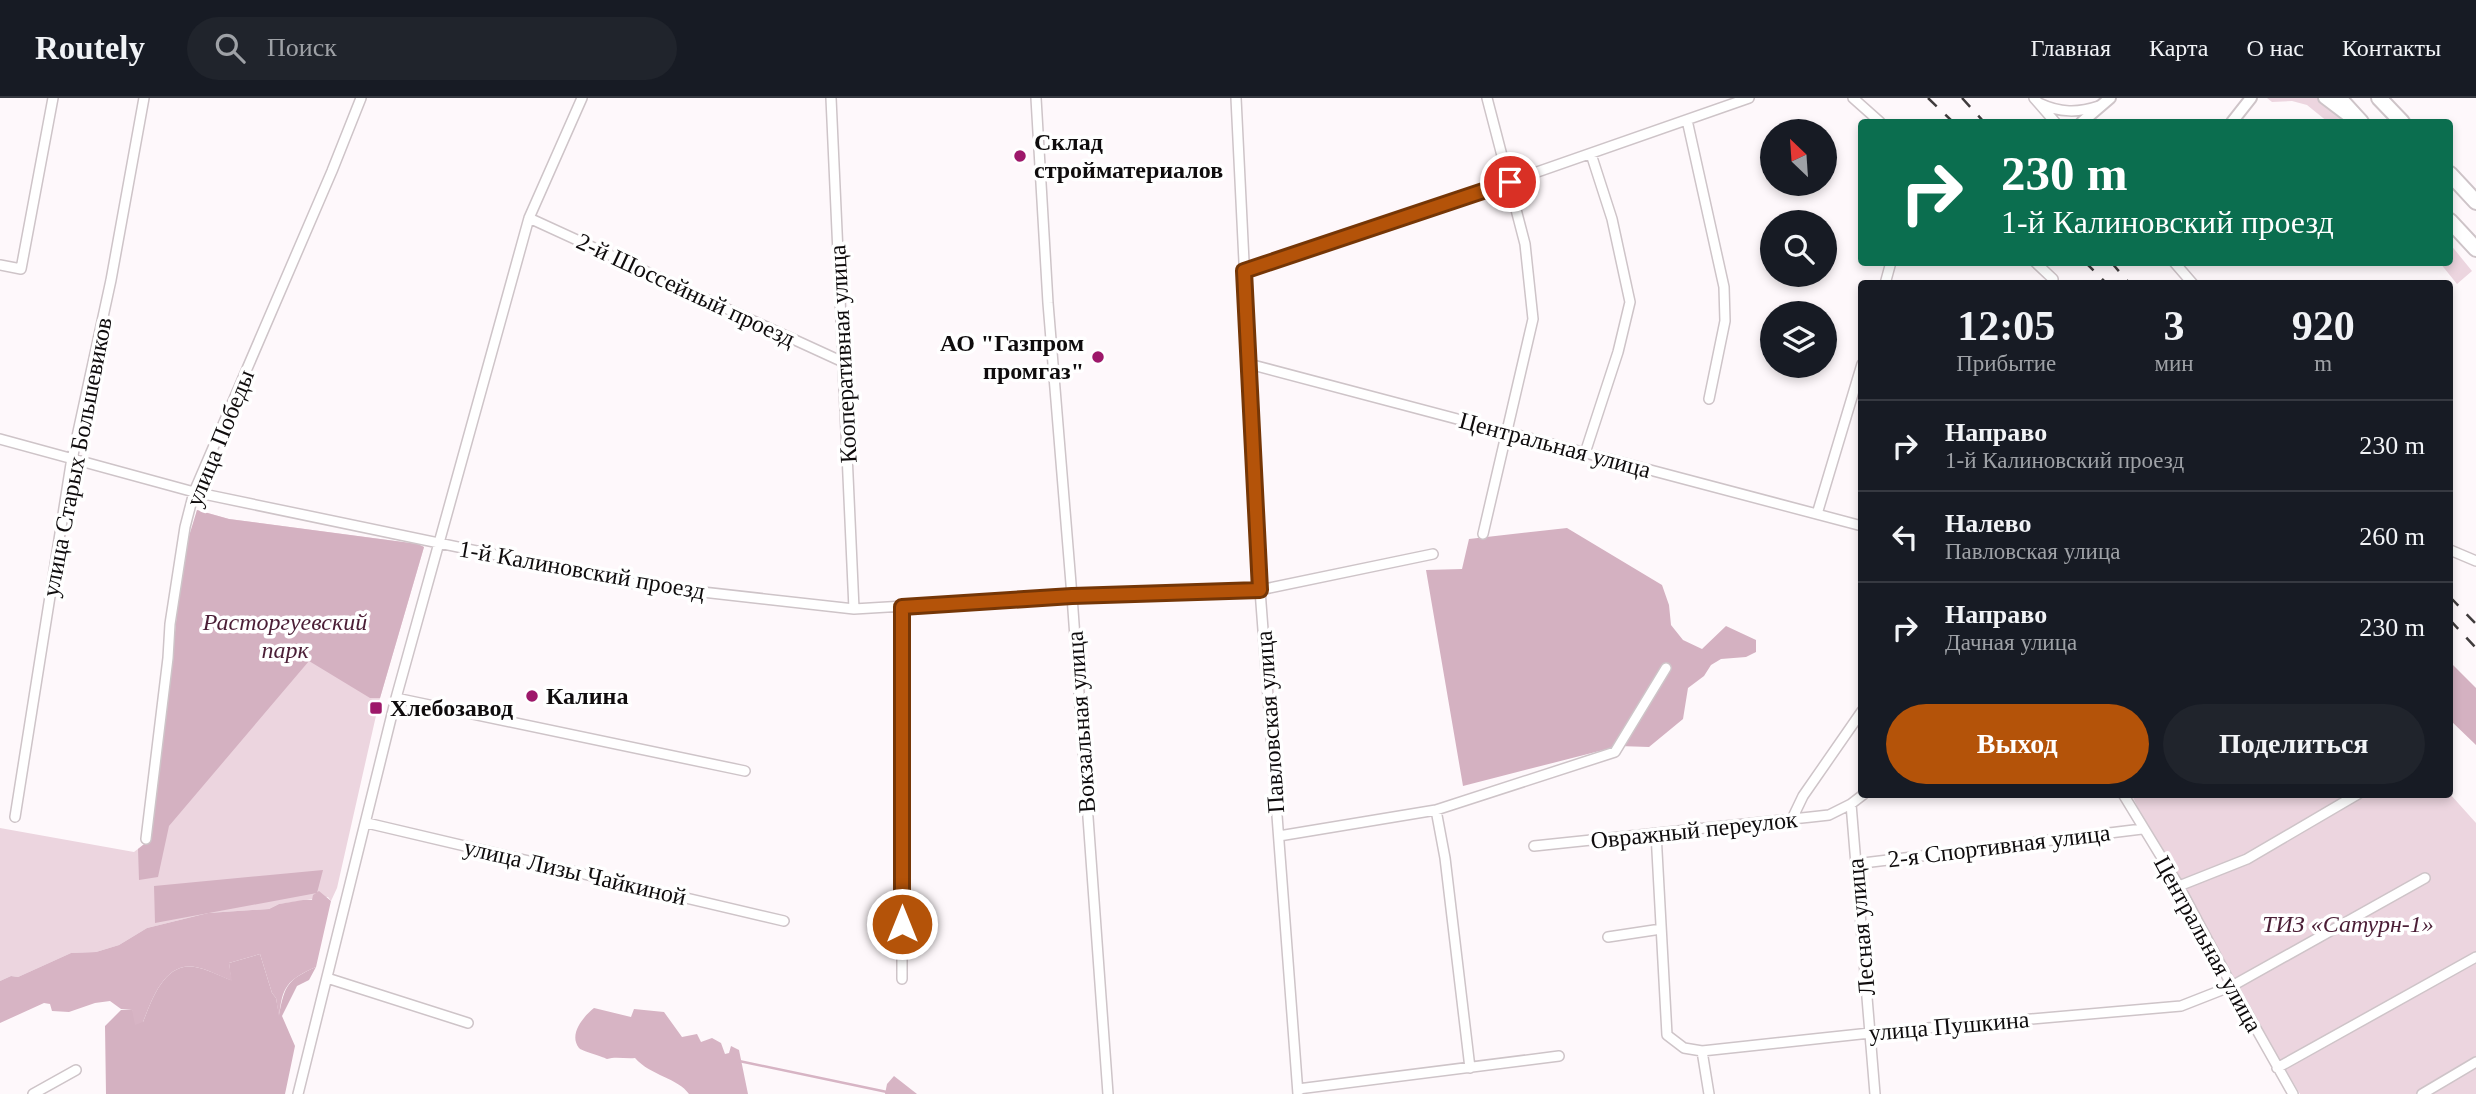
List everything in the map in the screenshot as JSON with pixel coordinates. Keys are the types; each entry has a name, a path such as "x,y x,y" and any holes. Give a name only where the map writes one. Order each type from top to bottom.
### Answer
{"highway":[{"path":"2339,98 2356,119"},
{"path":"2379,98 2399,119"},
{"path":"2453,177 2476,202"},
{"path":"2453,224 2476,249"}],"main road":[{"path":"2234,119 2242,98"},
{"path":"2234,119 2251,98"},
{"path":"2325,98 2355,119"},
{"path":"2085,119 2105,102"},
{"path":"2093,119 2105,102"}],"street":[{"path":"0,265 20,269 53,98"},
{"name":"улица Старых Большевиков","path":"15,817 73,458 111,280 144,98"},
{"name":"улица Победы","path":"146,839 170,624 194,492 332,171 360,98"},
{"path":"301,1093 396,698 528,218 582,98"},
{"name":"Кооперативная улица","path":"831,98 854,609"},
{"name":"Вокзальная улица","path":"1036,98 1048,303 1108,1094"},
{"name":"Павловская улица","path":"1236,98 1260,590 1298,1091"},
{"path":"1483,534 1533,319 1525,244 1487,98"},
{"path":"1244,271 1749,98"},
{"path":"1853,98 1877,119"},
{"path":"2036,101 2064,111 2082,111 2105,102"},
{"path":"2036,101 2053,119"},
{"path":"1686,121 1724,288 1725,321 1709,399"},
{"path":"1585,453 1618,352 1630,302 1612,219 1591,154"},
{"name":"2-й Шоссейный проезд","path":"528,218 843,362"},
{"path":"2039,266 2051,280"},
{"path":"2178,266 2190,280"},
{"name":"Центральная улица","path":"1249,364 1858,525"},
{"path":"1817,514 1858,377"},
{"name":"1-й Калиновский проезд","path":"0,439 194,492 640,585 854,609 1072,596 1260,590 1433,554"},
{"path":"2453,551 2476,561"},
{"path":"902,607 902,979"},
{"path":"1279,836 1436,810 1615,752 1666,668"},
{"path":"396,698 745,771"},
{"path":"1792,820 1803,796 1858,717"},
{"name":"Овражный переулок","path":"1534,846 1829,815 1859,798"},
{"name":"Центральная улица","path":"2125,798 2179,886 2293,1094"},
{"path":"2179,886 2247,859 2351,798"},
{"name":"Лесная улица","path":"1852,803 1875,1094"},
{"path":"1436,810 1445,858 1470,1068"},
{"name":"улица Лизы Чайкиной","path":"367,823 784,920"},
{"name":"2-я Спортивная улица","path":"1855,863 2142,829"},
{"path":"1608,937 1661,929 1656,832"},
{"name":"улица Пушкина","path":"1661,929 1667,1035 1684,1048 1702,1051 1870,1033 2181,1006 2232,986 2425,878"},
{"path":"2277,1068 2476,957"},
{"path":"327,978 468,1023"},
{"path":"1702,1051 1709,1094"},
{"path":"1298,1091 1559,1056"},
{"path":"2422,1094 2476,1062"},
{"path":"33,1094 76,1070"}],"green space":[{"path":"2267,98 2320,98 2344,119 2324,119 2307,105 2292,101 2272,102"},
{"path":"2453,248 2472,271 2457,284 2442,266 2453,266"},
{"name":"Расторгуевский парк","path":"197,510 229,519 418,544 424,547 380,698 337,888 331,901 328,897 279,904 269,909 208,913 147,928 119,945 96,952 71,953 18,977 11,976 0,981 0,828 134,852 148,841 180,584"},
{"path":"197,510 229,519 418,544 424,547 380,698 370,698 309,661 169,826 158,877 139,880 138,849 148,841 185,549"},
{"path":"1567,528 1662,585 1669,605 1671,625 1683,640 1702,649 1726,626 1756,640 1756,652 1746,657 1721,659 1711,665 1704,676 1688,688 1683,719 1649,747 1619,746 1463,786 1426,570 1462,569 1469,539"},
{"path":"2453,665 2476,688 2476,745 2453,723"},
{"name":"ТИЗ «Сатурн-1»","path":"2453,797 2476,823 2476,1094 2300,1094 2240,993 2133,798"},
{"path":"323,870 317,893 155,923 154,886"},
{"path":"260,954 276,998 279,1015 289,985 316,967 309,980 297,986 282,1016 295,1046 285,1094 106,1094 105,1026 121,1010 132,1010 143,1022 161,984 175,970 195,967 231,980 229,963"}],"shaded area":[{"path":"319,891 331,901 316,967 298,976 288,985 282,998 279,1018 276,998 260,954 229,963 232,981 195,967 175,970 161,984 143,1022 135,1025 132,1010 121,1009 110,1001 69,1012 52,1011 50,1004 44,1003 0,1023 0,981 11,976 18,977 71,953 96,952 119,945 147,928 208,913 269,909 279,904 312,900 313,895"},
{"path":"594,1008 631,1017 634,1009 664,1012 682,1037 697,1034 701,1042 712,1038 721,1043 725,1054 729,1053 731,1046 739,1050 748,1094 689,1094 678,1084 649,1069 635,1058 607,1059 579,1048 576,1031"},
{"path":"894,1076 917,1094 885,1094 887,1084"}],"waterway":[{"path":"739,1061 887,1092"}],"railway":[{"path":"1928,98 1950,119"},
{"path":"1962,98 1981,119"},
{"path":"2089,266 2103,280"},
{"path":"2114,266 2127,280"},
{"path":"2453,600 2476,624"},
{"path":"2453,623 2476,648"}],"place":[{"name":"Склад стройматериалов","path":"1020,156"},
{"name":"АО \"Газпром промгаз\"","path":"1098,357"},
{"name":"Калина","path":"532,696"},
{"name":"Хлебозавод","path":"376,708"}],"route":[{"path":"902,924 902,607 1072,596 1260,590 1244,271 1510,182"}]}
